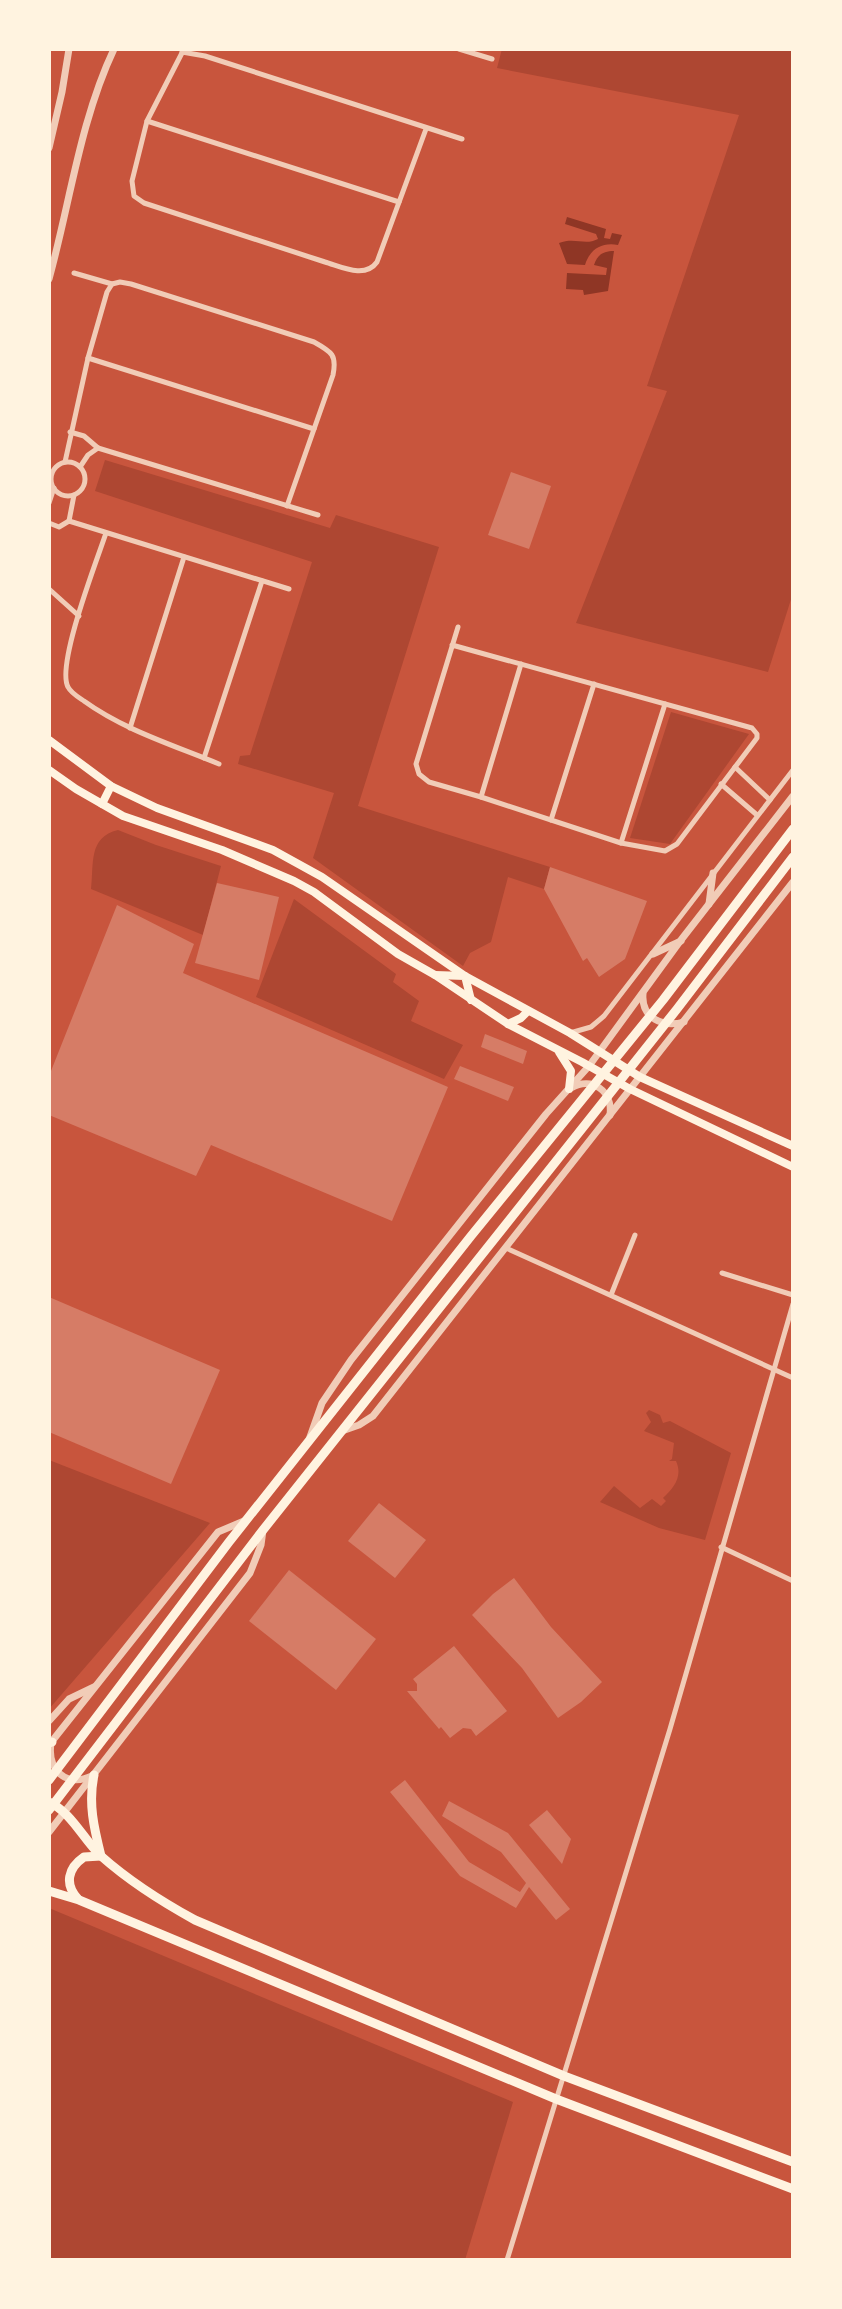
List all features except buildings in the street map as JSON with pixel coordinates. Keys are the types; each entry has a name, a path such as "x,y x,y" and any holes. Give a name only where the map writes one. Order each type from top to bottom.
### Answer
{"main road":[{"path":"49,740 111,786 157,808 273,850 322,877 465,976 570,1033 640,1077 793,1146"},
{"path":"49,770 123,816 280,873 314,892 398,954 435,975 508,1024 630,1089 793,1167"},
{"path":"102,804 111,786"},
{"path":"49,1780 229,1542 663,1000 793,829"},
{"path":"49,1810 263,1530 677,1009 793,857"},
{"path":"435,975 465,976"},
{"path":"465,976 471,1000"},
{"path":"508,1024 528,1011"},
{"path":"557,1049 571,1071 569,1089"},
{"path":"94,1775 91,1803 93,1826 101,1856"},
{"path":"49,1801 65,1812 101,1856 158,1898 195,1920 564,2077 793,2162"},
{"path":"79,1900 70,1886 72,1869 84,1857 101,1856"},
{"path":"49,1891 79,1900 556,2099 793,2189"}],"street":[{"path":"49,146 69,49"},
{"path":"49,279 86,127 101,77 114,49"},
{"path":"205,56 206,49"},
{"path":"459,49 492,59"},
{"path":"426,129 377,262 368,270 353,271 137,200 132,190 147,121 183,51 462,139"},
{"path":"147,121 400,202"},
{"path":"74,274 112,284 131,284 314,342 333,355 336,361 287,506"},
{"path":"65,462 88,358 103,302 112,284"},
{"path":"88,358 314,429"},
{"path":"70,432 84,436 98,448 318,515"},
{"path":"80,467 88,454 98,448"},
{"path":"49,503 52,466 70,462 80,467 85,477 83,488 74,495 62,495 52,484"},
{"path":"49,523 59,527 69,521 74,495"},
{"path":"69,521 289,589"},
{"path":"106,533 79,615 65,675 68,688 100,712 130,728 219,764"},
{"path":"130,728 184,557"},
{"path":"204,758 262,581"},
{"path":"49,589 79,615"},
{"path":"452,645 755,731 755,741 677,844 665,851 621,843 429,782 419,774 416,764 452,645 458,627"},
{"path":"481,797 521,664"},
{"path":"551,820 594,684"},
{"path":"621,843 665,704"},
{"path":"735,767 770,800"},
{"path":"570,1033 586,1030 597,1023 793,770"},
{"path":"721,784 757,816"},
{"path":"309,1442 322,1403 351,1360 546,1114 589,1066 681,940 793,796"},
{"path":"709,904 713,873"},
{"path":"342,1431 359,1426 373,1416 793,882"},
{"path":"653,954 681,940"},
{"path":"643,993 642,1002 646,1012 654,1020 674,1025 684,1022"},
{"path":"569,1089 584,1083 599,1087 609,1099 610,1115"},
{"path":"611,1295 635,1235"},
{"path":"506,1248 793,1378"},
{"path":"722,1273 793,1295"},
{"path":"507,2260 670,1729 793,1304"},
{"path":"94,1775 83,1780 71,1780 61,1775 53,1765 50,1744 218,1532 248,1520"},
{"path":"49,1832 250,1573 261,1545 263,1530"},
{"path":"722,1547 793,1581"},
{"path":"49,1721 69,1699 94,1686"}],"shaded area":[{"path":"502,49 793,49 793,593 768,672 576,623 667,391 647,386 739,115 497,68"},
{"path":"567,217 606,229 604,238 610,239 612,233 622,235 618,245 597,248 585,265 567,264 559,243 598,239 596,234 565,224"},
{"path":"614,251 608,291 584,295 583,290 566,289 567,273 606,275 607,268 594,265 601,254"},
{"path":"105,460 330,528 336,515 439,547 358,806 550,867 544,889 508,877 491,942 470,953 463,966 313,858 334,793 238,764 240,756 250,755 312,562 95,491"},
{"path":"671,712 749,734 670,844 630,838"},
{"path":"118,830 221,866 203,935 91,889 97,845 108,834"},
{"path":"294,899 396,974 393,982 419,1001 411,1021 463,1045 444,1079 256,997"},
{"path":"649,1410 660,1415 663,1423 670,1421 731,1453 705,1540 659,1528 600,1502 614,1486 640,1508 652,1499 661,1506 666,1501 663,1498 674,1486 678,1477 678,1466 676,1461 669,1461 672,1459 674,1443 644,1431 651,1422 646,1413"},
{"path":"49,1460 210,1523 49,1709"},
{"path":"49,1908 513,2102 465,2260 49,2260"}]}
